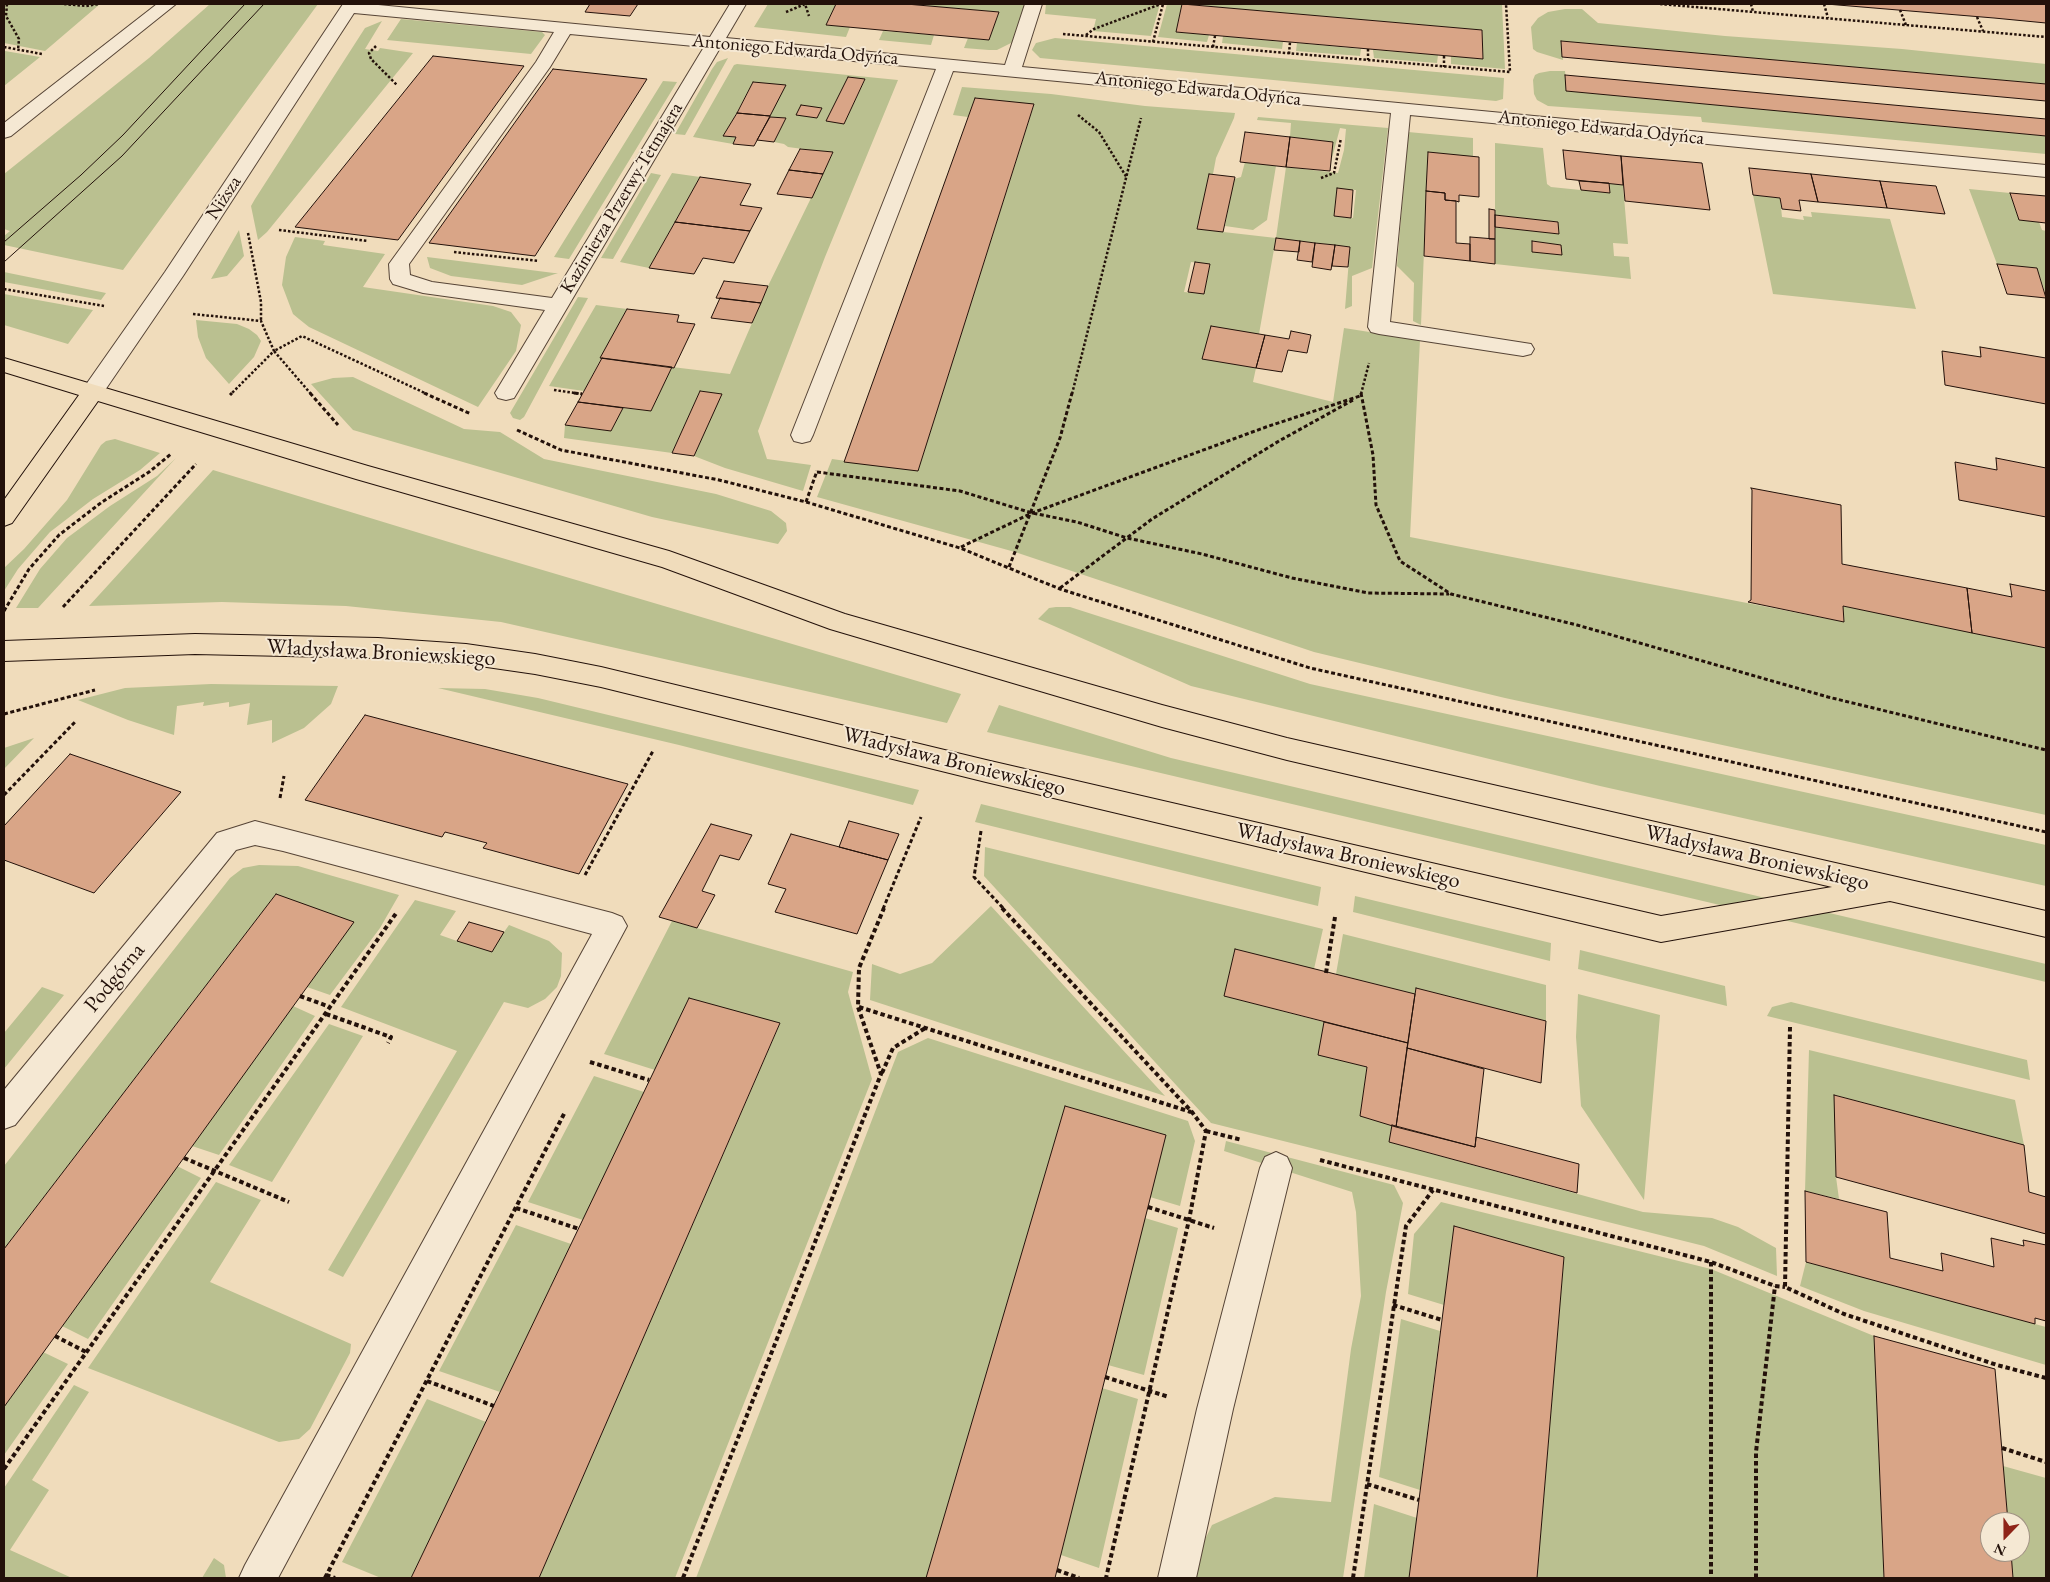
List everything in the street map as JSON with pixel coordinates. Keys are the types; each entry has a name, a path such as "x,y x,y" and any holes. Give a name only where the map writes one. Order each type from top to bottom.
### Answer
{"main road":[{"name":"Władysława Broniewskiego","path":"4,365 352,469 669,560 839,622 1162,716 1287,749 2046,924"},
{"path":"4,517 93,391"},
{"name":"Władysława Broniewskiego","path":"4,651 195,644 378,648 466,654 535,664 602,677 986,771 1661,930 1894,889"}],"street":[{"path":"4,132 167,4"},
{"name":"Kazimierza Przerwy-Tetmajera","path":"506,393 738,4"},
{"path":"1012,70 1034,4"},
{"name":"Antoniego Edwarda Odyńca","path":"350,5 565,28 2046,171"},
{"name":"Niższa","path":"93,391 227,194 350,5"},
{"path":"558,305 430,288 400,279 399,264 544,63 565,28"},
{"path":"802,436 947,64"},
{"path":"1401,108 1379,327 1524,349"},
{"name":"Podgórna","path":"4,1114 227,841 255,833 612,926 574,992 258,1578"},
{"path":"1177,1578 1215,1410 1276,1168"}],"path":[{"path":"7,4 6,16 19,38 18,50"},
{"path":"64,4 86,6 99,4"},
{"path":"1086,36 1094,29 1162,4"},
{"path":"1153,42 1162,4"},
{"path":"1025,30 1510,72 1506,4"},
{"path":"1660,4 2046,37"},
{"path":"1751,4 1753,12"},
{"path":"1824,4 1828,18"},
{"path":"1900,10 1906,25"},
{"path":"1977,17 1984,32"},
{"path":"1213,47 1215,36"},
{"path":"1289,54 1290,42"},
{"path":"378,43 369,53 371,59 397,85"},
{"path":"4,47 48,56"},
{"path":"1368,49 1368,60"},
{"path":"1444,56 1444,67"},
{"path":"1078,115 1099,132 1127,178"},
{"path":"1009,567 1060,438 1088,334 1142,115"},
{"path":"1321,178 1334,174 1341,137"},
{"path":"227,194 245,218 261,302 261,321 274,351 339,426 352,469"},
{"path":"4,289 97,305"},
{"path":"197,315 261,321"},
{"path":"4,610 29,569 58,534 102,502 149,472 201,424 274,351 302,336 450,405"},
{"path":"551,389 582,394"},
{"path":"960,548 1032,512 1266,426 1360,396"},
{"path":"1060,588 1152,519 1279,441 1360,396"},
{"path":"1360,396 1373,455 1376,505 1400,562 1451,594"},
{"path":"512,428 561,450 729,482 806,502 960,548 1060,588 1310,668 2046,832"},
{"path":"63,607 196,464"},
{"path":"817,472 960,492 1077,522 1128,538 1202,554 1292,578 1368,593 1451,594 1577,626 1828,696 2046,750"},
{"path":"4,795 76,721"},
{"path":"583,878 653,751"},
{"path":"882,1074 858,1007 859,968 922,817"},
{"path":"982,832 974,877 1192,1112 1206,1131 1249,1142"},
{"path":"1326,973 1335,917"},
{"path":"4,1469 384,930"},
{"path":"300,996 330,1008"},
{"path":"858,1007 927,1027 1192,1112"},
{"path":"326,1014 391,1037 388,1043"},
{"path":"683,1578 765,1366 893,1048 927,1027"},
{"path":"1785,1287 1790,1027"},
{"path":"586,1070 594,1054"},
{"path":"590,1062 649,1080"},
{"path":"335,1578 326,1577 568,1105"},
{"path":"1106,1578 1189,1220 1206,1131"},
{"path":"184,1158 289,1202"},
{"path":"1314,1159 1711,1262 1775,1286 1785,1287 1844,1314 1997,1365 2046,1378"},
{"path":"1353,1578 1406,1226 1433,1190"},
{"path":"1148,1207 1189,1220"},
{"path":"516,1208 578,1229"},
{"path":"1711,1262 1711,1578"},
{"path":"1756,1578 1756,1452 1775,1286"},
{"path":"1393,1305 1442,1320"},
{"path":"55,1336 86,1352"},
{"path":"1105,1378 1150,1391"},
{"path":"427,1381 494,1406"},
{"path":"2002,1448 2046,1462"},
{"path":"1367,1484 1419,1500"},
{"path":"1057,1570 1080,1578"}],"green space":[{"path":"4,4 100,4 45,51 4,43"},
{"path":"210,4 318,4 123,270 4,245 4,236 10,231 4,229 4,174 149,58"},
{"path":"768,4 836,4 826,25 850,27 846,37 754,27"},
{"path":"906,4 1027,4 1013,42 997,50 989,50 964,48 968,38 989,40 999,12"},
{"path":"1046,4 1160,4 1151,36 1093,31 1096,19 1045,14"},
{"path":"1167,4 1182,4 1176,32 1209,35 1207,42 1158,37"},
{"path":"1182,4 1502,4 1505,69 1451,64 1451,56 1483,59 1482,30"},
{"path":"1582,9 1598,23 1725,36 1902,49 2046,64 2046,84 1561,41 1563,60 1537,52 1533,49 1531,27 1538,18 1548,12"},
{"path":"401,19 542,32 545,35 531,54 387,40"},
{"path":"382,21 365,49 378,51 380,48 413,53 267,232 258,240 251,206 365,28"},
{"path":"883,31 934,35 931,45 879,40"},
{"path":"1223,36 1283,42 1282,49 1222,43"},
{"path":"1055,38 1504,78 1503,99 1496,101 1040,58 1032,50 1036,43"},
{"path":"1297,43 1361,49 1360,56 1296,51"},
{"path":"1373,50 1438,55 1437,63 1374,58"},
{"path":"5,51 40,57 4,86"},
{"path":"728,58 685,135 675,134 712,69 717,62"},
{"path":"734,65 898,80 825,257 758,431 767,459 811,465 803,491 725,468 694,456 721,394 700,391 672,453 564,438 565,425 611,431 623,408 651,411 672,367 730,374 768,286 833,153 788,147 774,142 786,118 770,117 753,82 724,136 736,137 733,144 693,137","holes":["848,78 865,80 844,124 827,121"]},
{"path":"1550,71 1565,71 1567,91 2046,136 2046,154 1702,122 1701,117 1548,106 1537,100 1534,94 1533,80 1535,75"},
{"path":"663,81 677,82 569,259 554,257"},
{"path":"962,87 1051,94 1145,106 1235,113 1216,158 1213,174 1209,174 1197,229 1276,238 1259,334 1202,359 1256,368 1253,382 1333,402 1344,328 1420,340 1410,537 1844,622 1843,606 2046,648 2046,815 1505,698 1314,652 1015,552 817,497 832,459 918,471 1034,105 975,98 968,117 953,115","holes":["1191,262 1210,264 1204,294 1184,292"]},
{"path":"1258,117 1388,128 1372,268 1352,276 1352,306 1345,309 1350,247 1276,238 1286,167 1338,173 1344,150 1346,129 1340,128 1331,162 1333,142 1290,137 1291,123 1257,120","holes":["1337,189 1356,190 1353,218 1334,216"]},
{"path":"1408,132 1473,138 1473,157 1428,152 1421,325 1413,321 1414,283 1397,266"},
{"path":"1495,143 1543,148 1547,184 1551,187 1610,193 1609,183 1623,185 1628,244 1613,243 1614,256 1629,257 1631,279 1495,264 1495,227 1559,234 1558,222 1495,215","holes":["1533,241 1561,245 1561,255 1533,252"]},
{"path":"1245,162 1276,166 1267,220 1253,230 1225,226 1234,179 1241,177"},
{"path":"651,173 661,175 613,259 601,258"},
{"path":"672,173 700,177 649,268 620,262"},
{"path":"1969,189 2010,193 2019,220 2039,222 2042,230 2046,231 2046,295 2037,268 1997,264"},
{"path":"1753,195 1780,198 1782,217 1804,220 1803,216 1812,217 1811,212 1890,219 1916,309 1773,294"},
{"path":"239,230 244,256 227,276 211,279"},
{"path":"295,237 325,241 323,245 385,254 363,287 493,306 511,312 521,325 516,351 478,407 309,327 293,314 282,285 286,257"},
{"path":"427,257 558,273 522,285 451,276 430,268"},
{"path":"4,272 106,293 101,300 4,282"},
{"path":"4,294 93,310 68,344 4,325"},
{"path":"578,297 588,298 524,417 520,420 513,418 510,413"},
{"path":"596,305 627,309 584,391 549,386"},
{"path":"196,320 237,324 249,329 261,341 254,357 229,384 206,358 198,337"},
{"path":"353,377 464,429 500,432 544,459 716,494 771,511 786,523 787,531 778,544 652,517 353,430 311,384 333,378"},
{"path":"115,439 160,453 140,470 93,499 50,532 18,569 4,591 4,568 24,549 67,500 101,445 106,441"},
{"path":"176,458 38,608 16,608 40,569 67,538 110,506 157,476"},
{"path":"213,470 961,694 947,723 501,622 346,606 222,602 89,606"},
{"path":"1070,607 1310,684 2046,845 2046,886 1600,786 1191,686 1038,619 1049,608"},
{"path":"211,684 338,686 331,704 304,728 272,743 272,720 247,725 250,703 229,707 229,702 203,706 204,702 177,706 174,735 128,720 78,700 125,688"},
{"path":"438,688 485,689 538,698 919,790 913,805 679,745"},
{"path":"999,705 1171,758 2046,964 2046,982 987,732"},
{"path":"34,738 4,769 4,748"},
{"path":"981,804 1321,887 1318,906 975,822"},
{"path":"985,847 1323,929 1314,969 1235,949 1224,996 1324,1022 1319,1055 1367,1067 1360,1116 1392,1125 1389,1142 1643,1212 1712,1218 1738,1227 1776,1248 1777,1276 1704,1246 1211,1123 984,876"},
{"path":"259,865 298,866 399,895 380,928 330,995 307,987 276,894 4,1249 4,1166 230,878 243,868"},
{"path":"1355,896 1551,943 1550,961 1353,912"},
{"path":"415,900 456,911 440,935 457,941 504,932 509,925 549,941 562,953 561,976 557,987 545,999 528,1008 504,1002 343,1277 328,1270 457,1051 341,1007"},
{"path":"991,906 1165,1096 870,1000 872,964 900,974 932,963"},
{"path":"672,921 853,972 848,992 872,1079 675,1578 539,1578 780,1024 689,998 655,1070 604,1054"},
{"path":"1343,934 1546,985 1546,1021 1416,988 1415,994 1336,974"},
{"path":"1580,950 1725,986 1727,1006 1578,969"},
{"path":"42,987 64,995 4,1069 4,1033"},
{"path":"1578,994 1660,1015 1644,1200 1581,1106 1576,1037"},
{"path":"1791,1002 2027,1060 2030,1080 1767,1016 1772,1007"},
{"path":"293,1006 315,1016 219,1155 192,1146"},
{"path":"329,1024 363,1036 272,1182 229,1165"},
{"path":"928,1038 1188,1121 1195,1141 1180,1206 1150,1197 1166,1135 1065,1106 926,1578 696,1578 898,1052"},
{"path":"1809,1050 2015,1100 2024,1145 1835,1095 1836,1177 1839,1199 1805,1191"},
{"path":"594,1076 644,1092 583,1220 528,1202"},
{"path":"1226,1141 1394,1185 1403,1203 1386,1292 1343,1578 1190,1578 1193,1564 1212,1525 1275,1497 1331,1502 1351,1349 1361,1296 1356,1212 1352,1192 1224,1151"},
{"path":"177,1166 201,1178 88,1339 62,1326"},
{"path":"216,1182 261,1200 210,1282 351,1344 350,1353 310,1429 299,1439 279,1442 88,1368"},
{"path":"1441,1202 1711,1269 1874,1336 1884,1578 1537,1578 1564,1257 1454,1226 1444,1305 1408,1294 1414,1234"},
{"path":"1145,1218 1178,1228 1144,1375 1108,1365"},
{"path":"516,1225 571,1244 500,1392 439,1371"},
{"path":"1806,1262 2046,1327 2046,1365 1864,1311 1800,1286"},
{"path":"1401,1319 1440,1331 1420,1490 1379,1477"},
{"path":"43,1352 68,1364 4,1455 4,1407"},
{"path":"74,1385 89,1392 32,1480 49,1490 10,1550 72,1578 4,1578 4,1488"},
{"path":"1102,1388 1138,1399 1099,1568 1061,1555"},
{"path":"427,1399 486,1422 411,1578 381,1578 342,1562"},
{"path":"2003,1466 2046,1478 2046,1578 2013,1578 2012,1562 2030,1562 2030,1512 2007,1512"},
{"path":"1374,1504 1417,1518 1409,1578 1364,1578"},
{"path":"214,1558 224,1565 226,1578 202,1578"}],"building":[{"path":"590,4 638,4 630,16 585,12"},
{"path":"836,4 906,4 999,12 989,40 826,25"},
{"path":"1182,4 1482,30 1483,59 1176,32"},
{"path":"1826,4 2046,4 2046,23 1994,18"},
{"path":"1561,41 2046,84 2046,101 1562,57"},
{"path":"433,56 524,66 398,240 295,227"},
{"path":"553,69 647,79 535,256 429,243"},
{"path":"1565,75 2046,119 2046,136 1566,91"},
{"path":"848,77 865,79 844,124 826,121"},
{"path":"753,82 786,85 770,116 737,113"},
{"path":"975,98 1034,104 918,471 844,462"},
{"path":"801,105 822,108 817,118 796,115"},
{"path":"737,113 770,116 754,146 733,144 736,137 723,136"},
{"path":"770,117 786,118 774,142 757,140"},
{"path":"1245,132 1290,137 1286,167 1240,162"},
{"path":"1290,137 1333,142 1330,171 1286,167"},
{"path":"800,149 833,152 823,174 789,170"},
{"path":"1563,150 1621,156 1623,185 1566,179"},
{"path":"1428,152 1479,157 1479,197 1459,195 1459,202 1445,200 1445,193 1426,191"},
{"path":"1621,156 1702,163 1710,210 1625,201"},
{"path":"1749,168 1811,174 1818,202 1799,200 1801,211 1782,209 1780,198 1753,195"},
{"path":"789,170 823,174 812,198 777,194"},
{"path":"1209,174 1235,177 1223,232 1197,229"},
{"path":"1811,174 1880,181 1887,208 1818,202"},
{"path":"700,177 751,184 740,205 762,208 750,231 675,222"},
{"path":"1579,181 1609,183 1610,193 1581,190"},
{"path":"1880,181 1936,186 1945,214 1887,208"},
{"path":"1337,188 1353,190 1351,218 1334,216"},
{"path":"1426,191 1445,193 1445,200 1456,201 1456,243 1470,244 1470,261 1424,256"},
{"path":"2010,193 2046,196 2046,223 2019,220"},
{"path":"1489,209 1495,210 1495,239 1489,239"},
{"path":"1495,215 1558,222 1559,234 1495,227"},
{"path":"675,222 750,231 734,263 703,258 694,274 649,268"},
{"path":"1470,237 1495,239 1495,264 1470,261"},
{"path":"1276,238 1300,241 1299,252 1274,250"},
{"path":"1300,241 1315,243 1312,262 1297,260"},
{"path":"1532,241 1561,245 1562,255 1532,252"},
{"path":"1315,243 1335,245 1331,270 1312,267"},
{"path":"1335,245 1350,247 1348,267 1332,266"},
{"path":"1195,262 1210,264 1204,294 1188,292"},
{"path":"1997,264 2037,268 2046,298 2007,294"},
{"path":"724,281 768,286 761,303 716,298"},
{"path":"720,298 761,303 752,323 711,318"},
{"path":"627,309 679,315 677,322 695,324 674,368 600,358"},
{"path":"1211,326 1265,335 1256,368 1202,359"},
{"path":"1291,331 1311,335 1307,353 1288,350 1282,372 1256,368 1265,335 1289,339"},
{"path":"1980,347 2046,358 2046,404 1945,385 1942,351 1981,357"},
{"path":"602,358 672,367 651,411 578,402"},
{"path":"700,391 722,394 694,456 672,453"},
{"path":"578,402 623,408 611,431 565,425"},
{"path":"1996,458 2046,468 2046,517 1959,500 1955,462 1997,470"},
{"path":"1751,488 1841,505 1842,564 1967,588 1972,633 1843,606 1844,622 1748,602 1751,600"},
{"path":"2010,584 2046,591 2046,648 1972,633 1967,588 2012,597"},
{"path":"365,715 628,784 579,874 483,848 487,843 445,832 442,837 305,800"},
{"path":"70,754 181,792 94,893 4,860 4,826"},
{"path":"849,821 899,834 888,860 839,847"},
{"path":"711,824 752,835 739,860 720,855 702,891 715,895 697,928 659,917"},
{"path":"791,834 888,860 857,934 775,912 786,889 768,884"},
{"path":"276,894 354,922 4,1407 4,1249"},
{"path":"469,922 504,932 492,952 457,941"},
{"path":"1235,949 1415,994 1408,1043 1224,996"},
{"path":"1416,988 1546,1021 1541,1083 1407,1048"},
{"path":"689,998 780,1023 539,1578 411,1578"},
{"path":"1324,1022 1408,1043 1396,1127 1360,1116 1367,1067 1318,1055"},
{"path":"1407,1048 1484,1069 1475,1147 1396,1127"},
{"path":"1834,1095 2024,1145 2029,1192 2046,1197 2046,1234 1836,1177"},
{"path":"1065,1106 1166,1135 1055,1578 926,1578"},
{"path":"1392,1125 1475,1147 1476,1137 1579,1164 1577,1193 1389,1142"},
{"path":"1805,1191 1887,1212 1890,1258 1943,1271 1941,1253 1994,1267 1991,1238 2024,1246 2023,1240 2046,1245 2046,1321 2035,1318 2035,1324 1806,1262"},
{"path":"1454,1226 1564,1257 1537,1578 1409,1578"},
{"path":"1874,1336 1995,1369 2007,1512 1980,1512 1980,1562 2012,1562 2013,1578 1884,1578"}],"tram line":[{"path":"4,242 81,175 123,135 245,4"},
{"path":"4,262 122,156 264,4"}]}
